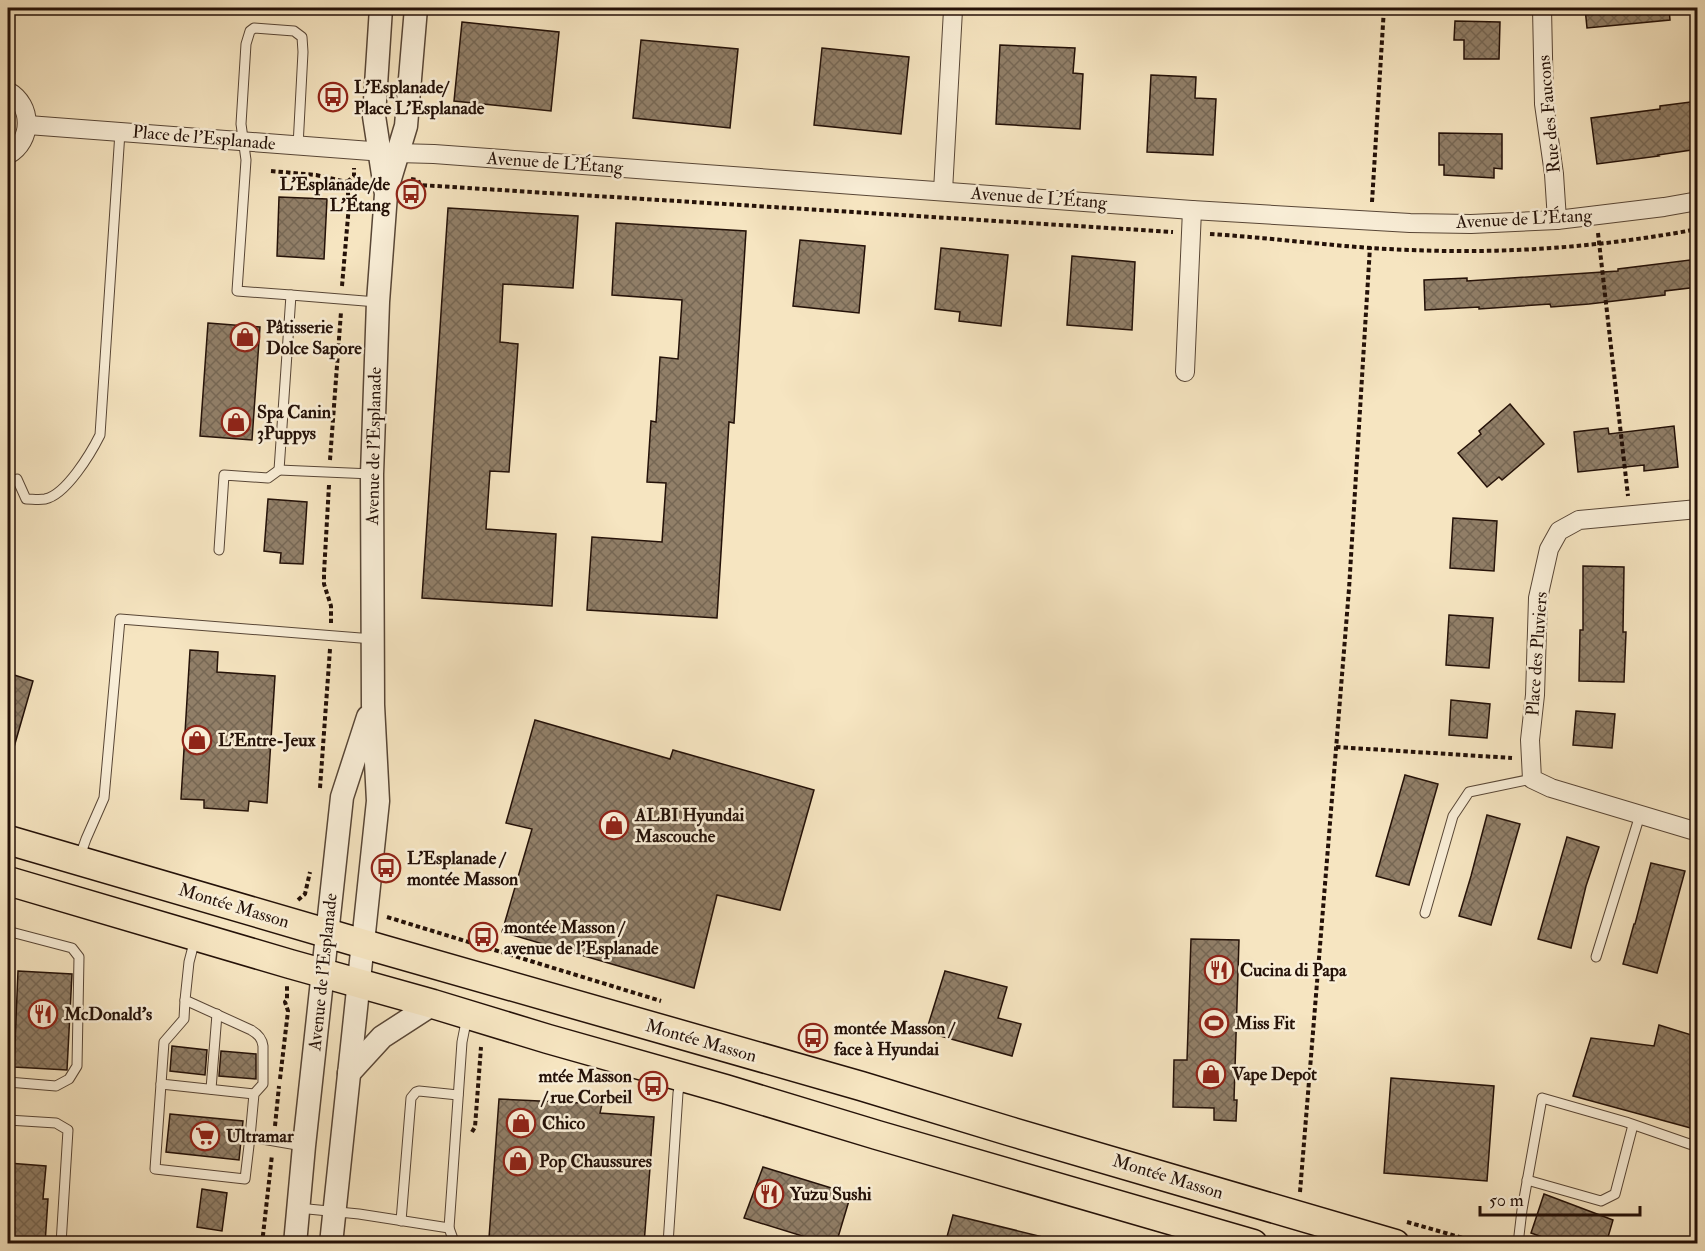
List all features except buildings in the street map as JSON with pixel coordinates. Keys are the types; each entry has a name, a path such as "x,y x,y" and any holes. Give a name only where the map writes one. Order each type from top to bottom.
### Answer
{"main road":[{"name":"Montée Masson","path":"8,840 1299,1215 1398,1232"},
{"path":"13,887 358,982 1253,1244"}],"street":[{"name":"Avenue de l'Esplanade","path":"331,1244 378,801 373,705 372,474 378,302 389,153 374,116 381,8"},
{"name":"Avenue de l'Esplanade","path":"389,153 406,126 416,8"},
{"name":"Rue des Faucons","path":"1542,8 1544,104 1554,174 1557,220"},
{"path":"943,191 952,10"},
{"path":"8,91 20,101 26,112 28,124 20,146 8,155"},
{"name":"Place de l'Esplanade","path":"28,124 389,153"},
{"name":"Avenue de L'Étang","path":"389,153 434,154 1192,210 1410,223 1471,224 1557,220 1698,201"},
{"path":"1185,372 1192,210"},
{"name":"Place des Pluviers","path":"1532,779 1530,740 1535,695 1538,598 1549,549 1559,531 1579,520 1698,509"},
{"name":"Avenue de l'Esplanade","path":"295,1244 342,797 373,705"},
{"path":"1532,779 1551,788 1698,832"},
{"path":"349,1073 382,1037 433,1004"}],"lane":[{"path":"298,146 302,38 294,31 254,28 247,36 242,121 246,160 237,291 378,302"},
{"path":"17,479 26,499 46,499 60,493 90,456 100,435 120,132"},
{"path":"279,470 291,294"},
{"path":"219,550 224,475 268,478 279,470 372,474"},
{"path":"79,861 104,798 120,619 373,639"},
{"path":"1425,913 1453,816 1469,792 1532,779"},
{"path":"1596,957 1640,814"},
{"path":"8,934 11,932 72,948 79,957 76,1066 69,1079 56,1086 8,1082"},
{"path":"185,1000 255,1032 262,1041 263,1084 255,1094 245,1179 155,1169 164,1041 184,1019 185,1000 189,962 196,937"},
{"path":"211,1089 217,1014"},
{"path":"458,1244 453,1239 449,1228 462,1042 468,1015"},
{"path":"668,1244 678,1093 682,1077"},
{"path":"161,1084 255,1094"},
{"path":"401,1221 411,1098 419,1091 458,1095"},
{"path":"1518,1244 1542,1098 1698,1147"},
{"path":"8,1120 56,1123 68,1130 61,1244"},
{"path":"1527,1180 1601,1201 1615,1194 1633,1125"},
{"path":"250,1137 304,1146"},
{"path":"298,1208 449,1228"}],"path":[{"path":"1372,203 1384,8"},
{"name":"Place de l'Esplanade","path":"271,171 316,175 347,182"},
{"path":"342,288 349,205 347,182 354,176"},
{"name":"Avenue de L'Étang","path":"418,180 420,185 1164,231"},
{"path":"1597,215 1631,515"},
{"path":"1215,234 1399,250 1527,250 1654,237 1698,229"},
{"path":"1299,1215 1349,589 1370,247"},
{"path":"330,460 341,311"},
{"path":"329,485 324,584 331,606 332,627"},
{"path":"320,794 330,652"},
{"path":"1336,747 1531,759"},
{"name":"Avenue de l'Esplanade","path":"299,899 305,894 311,869"},
{"path":"385,917 492,949"},
{"name":"Avenue de l'Esplanade","path":"275,1121 288,1011 286,1001"},
{"path":"262,1244 271,1161"},
{"path":"1398,1232 1484,1244"}],"place":[{"name":"L'Esplanade/ Place L'Esplanade","path":"333,97"},
{"name":"L'Esplanade/de L'Étang","path":"411,194"},
{"name":"Pâtisserie Dolce Sapore","path":"245,337"},
{"name":"Spa Canin 3Puppys","path":"236,422"},
{"name":"L'Entre-Jeux","path":"197,740"},
{"name":"ALBI Hyundai Mascouche","path":"614,825"},
{"name":"L'Esplanade / montée Masson","path":"386,868"},
{"name":"montée Masson / avenue de l'Esplanade","path":"483,937"},
{"name":"Cucina di Papa","path":"1219,970"},
{"name":"McDonald's","path":"43,1014"},
{"name":"Miss Fit","path":"1214,1023"},
{"name":"montée Masson / face à Hyundai","path":"813,1038"},
{"name":"Vape Depot","path":"1211,1074"},
{"name":"mtée Masson / rue Corbeil","path":"653,1086"},
{"name":"Chico","path":"521,1123"},
{"name":"Ultramar","path":"205,1136"},
{"name":"Pop Chaussures","path":"518,1161"},
{"name":"Yuzu Sushi","path":"769,1194"}]}
